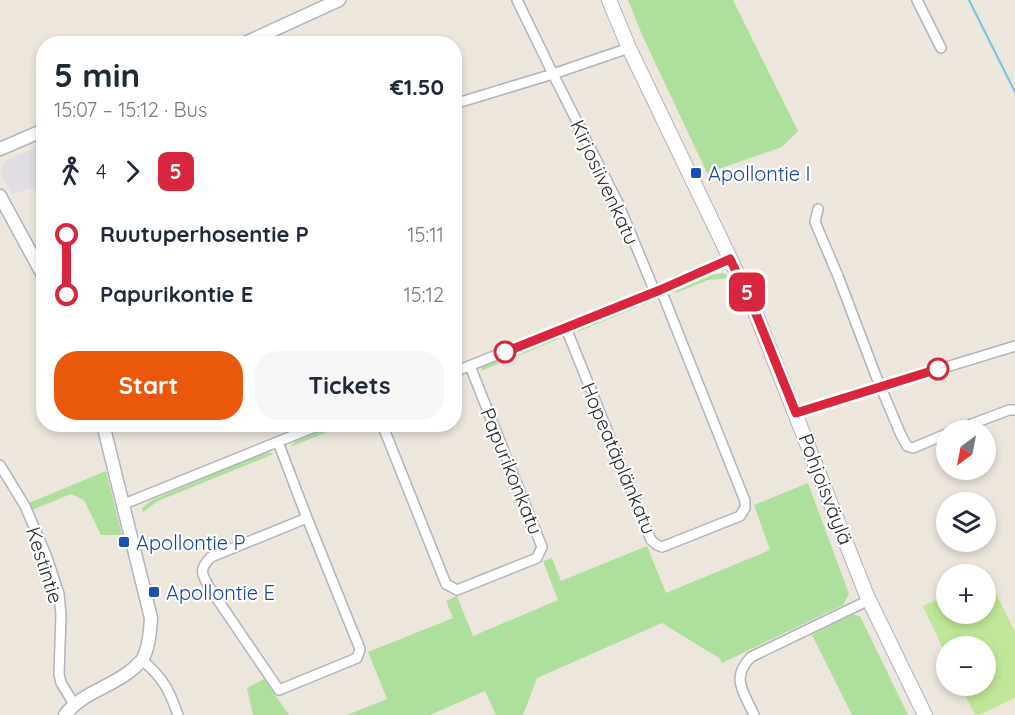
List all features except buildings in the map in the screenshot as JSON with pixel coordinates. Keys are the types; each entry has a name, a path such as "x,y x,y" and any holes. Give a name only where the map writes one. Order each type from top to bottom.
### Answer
{"main road":[{"name":"Pohjoisväylä","path":"609,0 629,48 752,304 869,600 925,715"}],"street":[{"path":"260,36 339,0"},
{"name":"Kirjosiivenkatu","path":"517,0 618,203 658,291"},
{"path":"917,0 941,48"},
{"path":"462,102 629,48"},
{"path":"0,149 36,133"},
{"path":"0,196 36,262"},
{"path":"818,209 815,222 901,435 907,446 913,448 936,438"},
{"path":"462,369 658,291 730,259"},
{"name":"Hopeatäplänkatu","path":"566,328 651,540 662,547 718,525 740,516 746,501 658,291"},
{"path":"796,413 1015,346"},
{"name":"Papurikonkatu","path":"385,432 446,584 457,590 537,558 542,547 470,366"},
{"path":"982,420 1015,410"},
{"path":"65,715 84,696 129,673 142,660 149,639 151,618 106,432"},
{"path":"124,504 302,432"},
{"path":"278,442 360,649 357,658 279,690 209,587 202,572 204,565 211,557 307,518"},
{"name":"Kestintie","path":"0,465 25,507 46,555 59,594 61,615 59,674 61,683 74,704"},
{"path":"754,715 740,682 740,672 751,657 869,600"},
{"path":"142,660 164,682 178,715"}],"shaded area":[{"path":"36,147 36,187 12,194 1,171 8,160"}],"green space":[{"path":"628,0 733,0 798,131 782,147 707,173"},
{"path":"723,273 732,278 708,280 675,293 673,289 710,275"},
{"path":"648,299 650,302 577,332 579,328"},
{"path":"555,337 561,338 481,371 482,367"},
{"path":"318,432 328,432 290,447 295,441"},
{"path":"267,452 274,454 158,501 143,512 142,508 152,500"},
{"path":"106,471 122,535 101,535 84,500 71,494 32,510 29,503"},
{"path":"808,483 849,594 843,605 722,663 719,658 662,623 537,678 523,715 496,715 485,691 430,715 347,715 387,699 368,652 453,618 446,601 457,596 473,636 558,600 543,561 552,558 561,581 647,546 666,593 770,550 754,505"},
{"path":"996,593 1015,632 1015,698 975,715 966,696 996,696 996,636 937,636 923,606 936,600 936,624 996,624"},
{"path":"851,614 860,616 908,715 852,715 812,635"},
{"path":"264,679 289,715 253,715 247,688"}],"waterway":[{"path":"969,0 1015,92"}],"bus line":[{"name":"5","path":"505,352 660,290 730,259 752,304 796,413 938,369"}],"place":[{"name":"Apollontie I","path":"696,173"},
{"name":"Apollontie P","path":"124,542"},
{"name":"Apollontie E","path":"154,592"}]}
